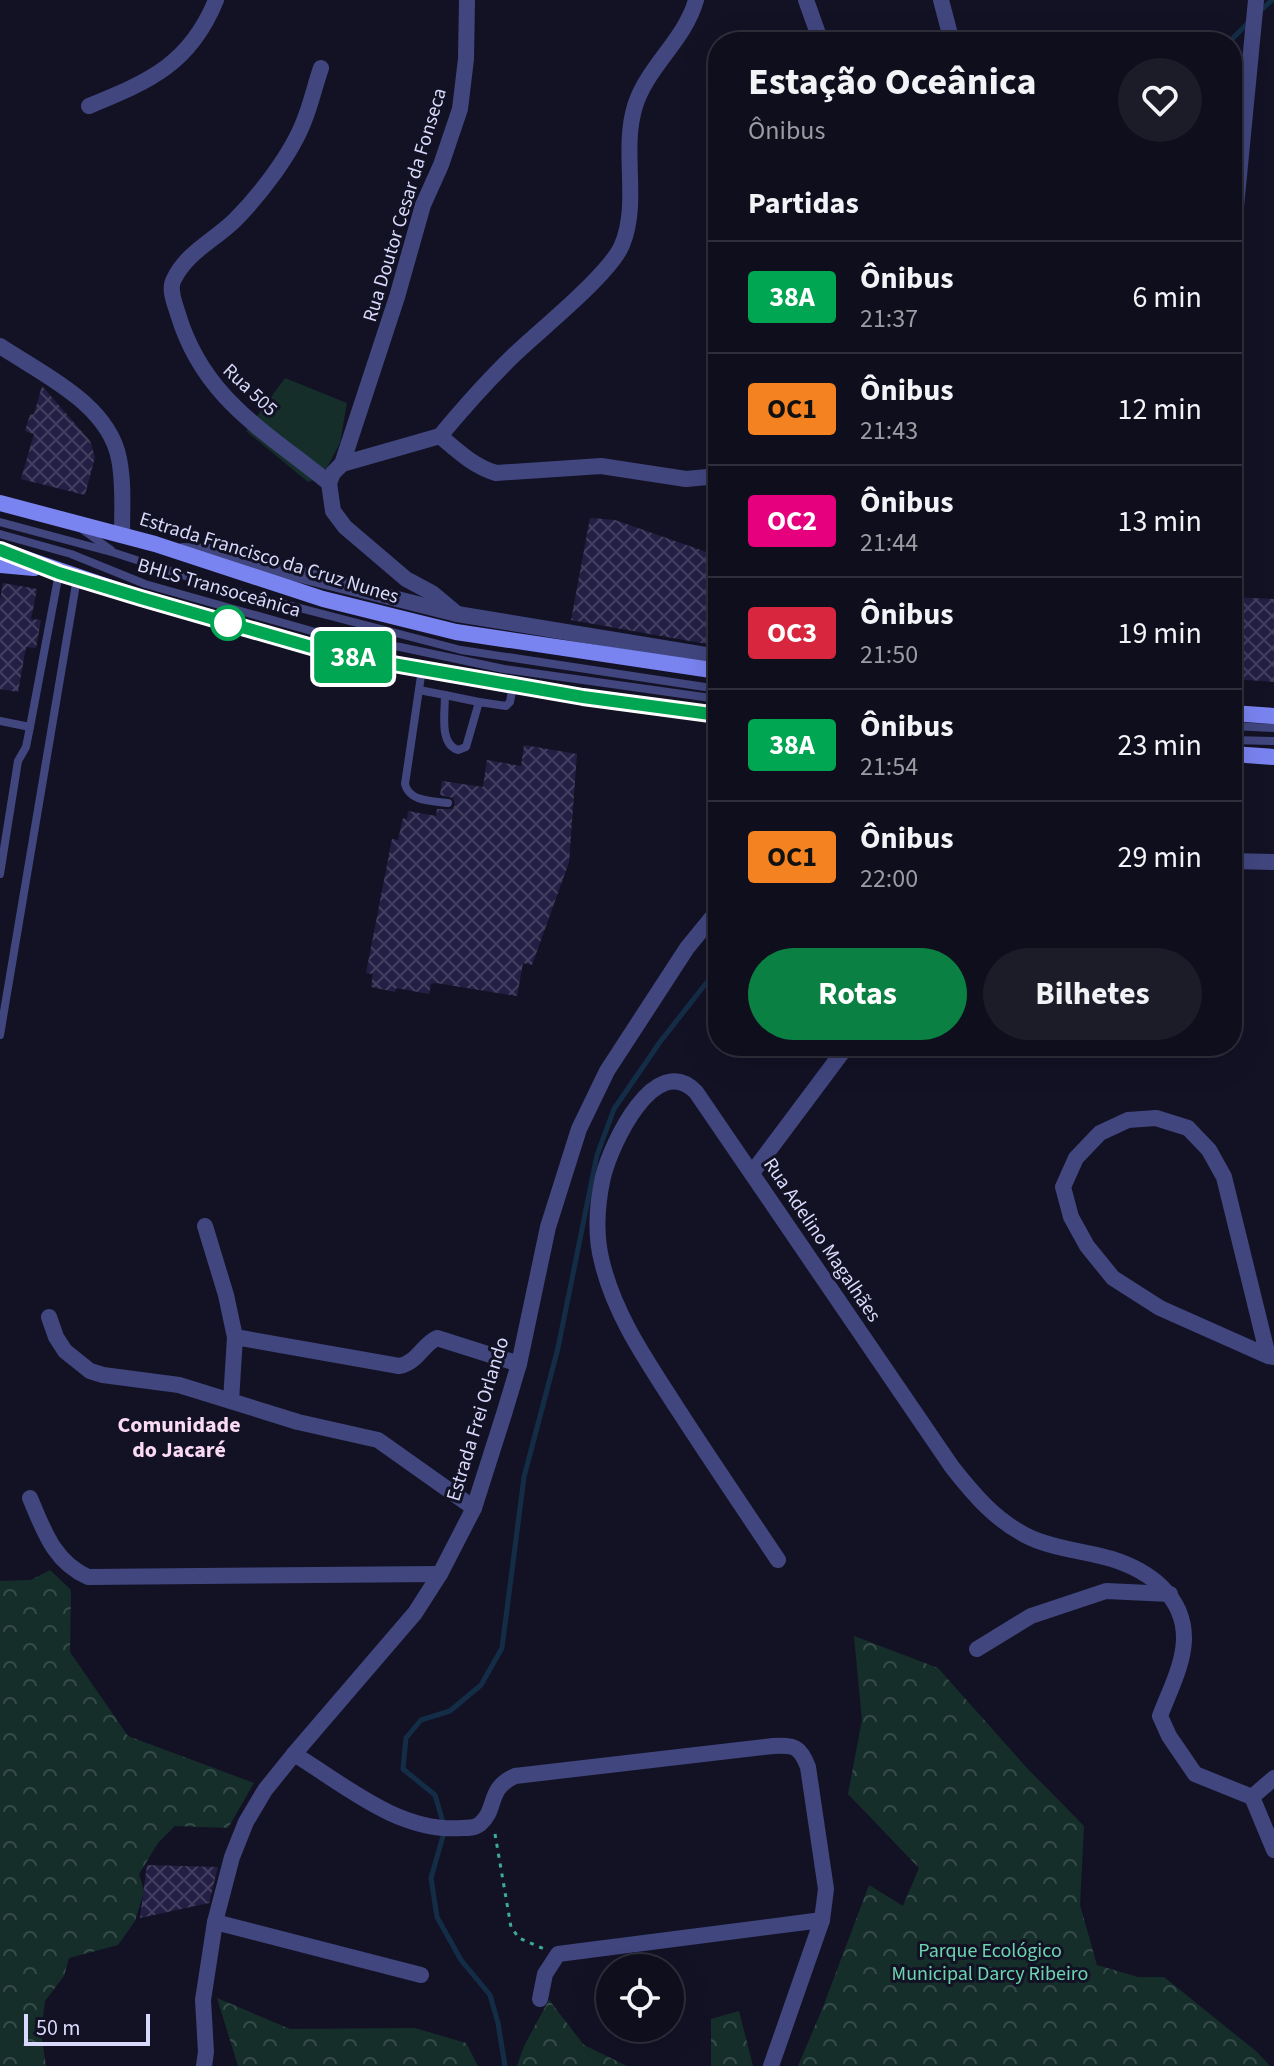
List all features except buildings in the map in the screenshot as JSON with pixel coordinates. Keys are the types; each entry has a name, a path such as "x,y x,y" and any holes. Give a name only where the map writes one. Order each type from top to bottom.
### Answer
{"main road":[{"name":"Estrada Francisco da Cruz Nunes","path":"0,503 177,551 323,599 443,629 708,669"},
{"path":"0,550 54,571 312,648 513,685 708,714"},
{"path":"0,565 54,571"},
{"path":"1242,714 1274,716"},
{"path":"1242,755 1274,757"}],"street":[{"path":"89,106 128,90 178,59 196,41 216,0"},
{"name":"Rua Doutor Cesar da Fonseca","path":"329,483 342,464 397,297 423,205 441,165 460,109 466,59 467,0"},
{"path":"342,464 440,436 491,378 604,270 621,248 629,206 630,131 635,104 674,43 696,0"},
{"path":"806,0 817,32"},
{"path":"941,0 949,32"},
{"path":"1242,145 1256,0"},
{"name":"Rua 505","path":"321,68 304,121 291,148 235,220 185,264 172,280 172,295 186,341 202,370 224,398 329,483"},
{"path":"0,346 74,396 91,410 109,432 119,458 122,535"},
{"path":"440,436 482,469 496,473 601,466 686,479 708,477"},
{"path":"329,483 333,511 345,527 406,579 432,593 457,614"},
{"path":"177,551 210,552 457,614 575,627 708,655"},
{"path":"1242,861 1274,862"},
{"name":"Estrada Frei Orlando","path":"207,2061 203,2000 215,1922 232,1857 246,1822 265,1790 294,1754 415,1613 440,1574 474,1508 519,1364 548,1227 579,1129 607,1071 687,948 708,922"},
{"path":"752,1173 840,1056"},
{"name":"Rua Adelino Magalhães","path":"778,1560 636,1345 615,1303 601,1259 598,1216 603,1176 616,1141 631,1114 650,1093 675,1079 686,1082 696,1092 975,1496 1005,1524 1032,1539 1113,1559 1138,1569 1170,1594"},
{"path":"1156,1118 1188,1128 1209,1150 1224,1177 1271,1356 1160,1308 1113,1278 1087,1246 1071,1217 1063,1187 1076,1158 1100,1133 1128,1120 1156,1118"},
{"path":"205,1226 235,1337 231,1401"},
{"path":"49,1317 65,1351 90,1371 179,1385 298,1422 378,1440 474,1508"},
{"path":"235,1337 399,1366 412,1361 437,1338 519,1364"},
{"path":"30,1498 46,1536 59,1557 72,1570 88,1577 440,1574"},
{"path":"977,1649 1031,1616 1106,1591 1170,1594 1181,1617 1184,1641 1179,1666 1160,1716 1169,1736 1195,1774 1252,1797 1274,1850"},
{"path":"294,1754 394,1815 450,1829 474,1828 481,1824 496,1789 515,1776 790,1745 803,1754 808,1767 826,1873 822,1920 771,2066"},
{"path":"1252,1797 1274,1778"},
{"path":"540,1999 545,1974 558,1954 822,1920"},
{"path":"215,1922 421,1975"}],"lane":[{"name":"BHLS Transoceânica","path":"0,522 115,553 219,587 461,650 708,687"},
{"path":"75,524 115,553"},
{"name":"BHLS Transoceânica","path":"0,534 71,554 145,584 333,637 400,647 504,669 708,698"},
{"path":"0,542 28,541"},
{"path":"0,874 18,761 26,747 30,727 54,571"},
{"path":"0,1035 77,578"},
{"path":"422,668 405,784 412,796 448,803"},
{"path":"419,690 506,706 510,702 513,685"},
{"path":"445,695 446,741 451,748 458,750 466,747 479,702"},
{"path":"0,721 30,727"},
{"path":"1242,726 1274,728"},
{"path":"1242,740 1274,741"}],"path":[{"path":"491,1806 511,1927 519,1938 558,1954"}],"green space":[{"path":"285,378 347,403 340,443 322,477 308,482 246,431"},
{"path":"50,1570 71,1590 70,1652 128,1736 254,1783 228,1828 175,1826 158,1843 139,1874 144,1891 135,1921 118,1945 69,1958 64,1976 45,2001 41,2033 46,2066 0,2066 0,1581 31,1580"},
{"name":"Parque Ecológico Municipal Darcy Ribeiro","path":"854,1636 938,1668 1026,1767 1084,1826 1080,1905 1097,1965 1138,1977 1164,1977 1270,2066 798,2066 869,1885 903,1906 919,1868 848,1794 862,1720"},
{"path":"217,1998 290,2029 415,2028 466,2043 478,2066 238,2066"},
{"path":"549,2000 584,2045 627,2066 517,2066 524,2046"},
{"path":"739,2011 753,2066 711,2066 711,2019"}],"waterway":[{"path":"1258,13 1272,0"},
{"path":"1239,32 1248,23"},
{"path":"505,2066 490,1995 461,1960 437,1917 431,1878 445,1829 435,1795 403,1769 406,1738 421,1720 450,1711 481,1685 502,1648 524,1477 558,1348 597,1155 614,1109 660,1042 708,981"}],"bus line":[{"name":"38A","path":"0,550 59,573 336,654 583,697 708,714"}],"district":[{"name":"Comunidade do Jacaré","path":"179,1438"}]}
